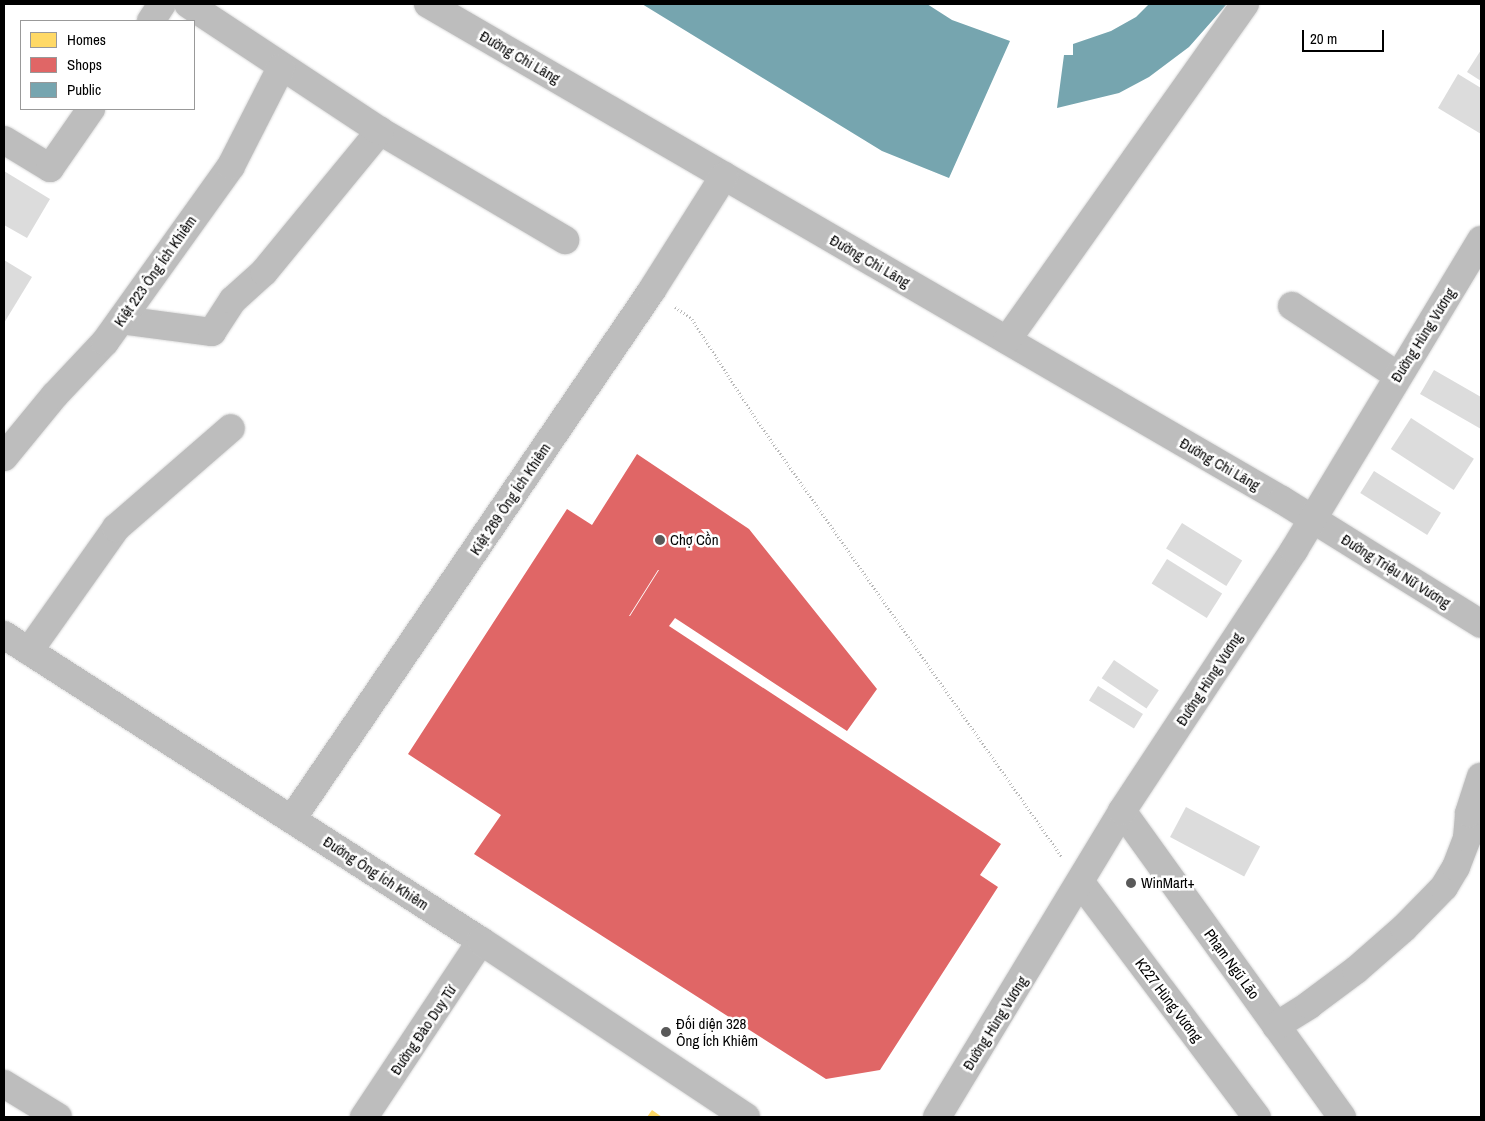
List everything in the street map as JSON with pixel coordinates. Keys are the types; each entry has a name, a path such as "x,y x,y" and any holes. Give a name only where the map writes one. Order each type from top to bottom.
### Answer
{"street":[{"path":"151,20 162,4"},
{"path":"188,4 281,68 380,131 565,240"},
{"name":"Đường Chi Lăng","path":"428,4 1311,519"},
{"path":"1007,340 1246,4"},
{"name":"Kiệt 223 Ông Ích Khiêm","path":"4,457 55,395 105,342 231,166 281,68"},
{"path":"4,140 50,168 90,110"},
{"path":"120,320 212,332 233,300 264,272 380,131"},
{"name":"Kiệt 269 Ông Ích Khiêm","path":"292,819 652,290 724,176"},
{"name":"Đường Hùng Vương","path":"937,1117 1122,811 1294,550 1481,240"},
{"path":"1292,306 1398,376"},
{"path":"29,651 116,528 231,428"},
{"name":"Đường Triệu Nữ Vương","path":"1311,519 1481,624"},
{"name":"Đường Ông Ích Khiêm","path":"4,635 480,941 746,1117"},
{"path":"1276,1026 1309,1005 1356,970 1404,928 1444,887 1456,868 1467,838 1469,813 1481,777"},
{"name":"Phạm Ngũ Lão","path":"1122,811 1342,1117"},
{"name":"K227 Hùng Vương","path":"1080,883 1257,1117"},
{"name":"Đường Đào Duy Từ","path":"364,1117 480,941"},
{"path":"4,1084 58,1117"}],"path":[{"path":"652,290 692,319 752,413 1080,883"}],"building: Homes":[{"path":"652,1110 662,1117 647,1117"}],"building: Shops":[{"name":"Chợ Cồn","path":"637,454 749,529 877,689 847,731 675,618 669,626 1001,844 980,875 998,887 880,1070 826,1079 474,854 501,815 408,754 567,509 592,525","holes":["658,570 630,616 629,616"]}],"building: Public":[{"path":"642,4 927,4 952,20 1010,41 949,178 882,151"},
{"path":"1149,4 1227,4 1189,47 1149,77 1119,93 1057,108 1064,55 1073,55 1073,44 1111,31 1136,17"}],"building: Other":[{"path":"1481,50 1481,81 1467,72"},
{"path":"1458,74 1481,88 1481,134 1438,108"},
{"path":"4,171 50,199 27,238 4,225"},
{"path":"4,260 32,277 4,323"},
{"path":"1434,370 1481,397 1481,429 1420,394"},
{"path":"1411,418 1474,459 1454,490 1391,449"},
{"path":"1374,471 1441,513 1427,535 1360,493"},
{"path":"1182,523 1242,561 1226,586 1166,548"},
{"path":"1167,559 1222,593 1207,618 1152,584"},
{"path":"1114,660 1159,690 1146,708 1102,678"},
{"path":"1098,686 1143,714 1134,729 1089,700"},
{"path":"1186,807 1260,846 1244,876 1170,837"}],"place":[{"name":"Chợ Cồn","path":"660,540"},
{"name":"WinMart+","path":"1131,883"},
{"name":"Đối diện 328 Ông Ích Khiêm","path":"666,1032"}]}
